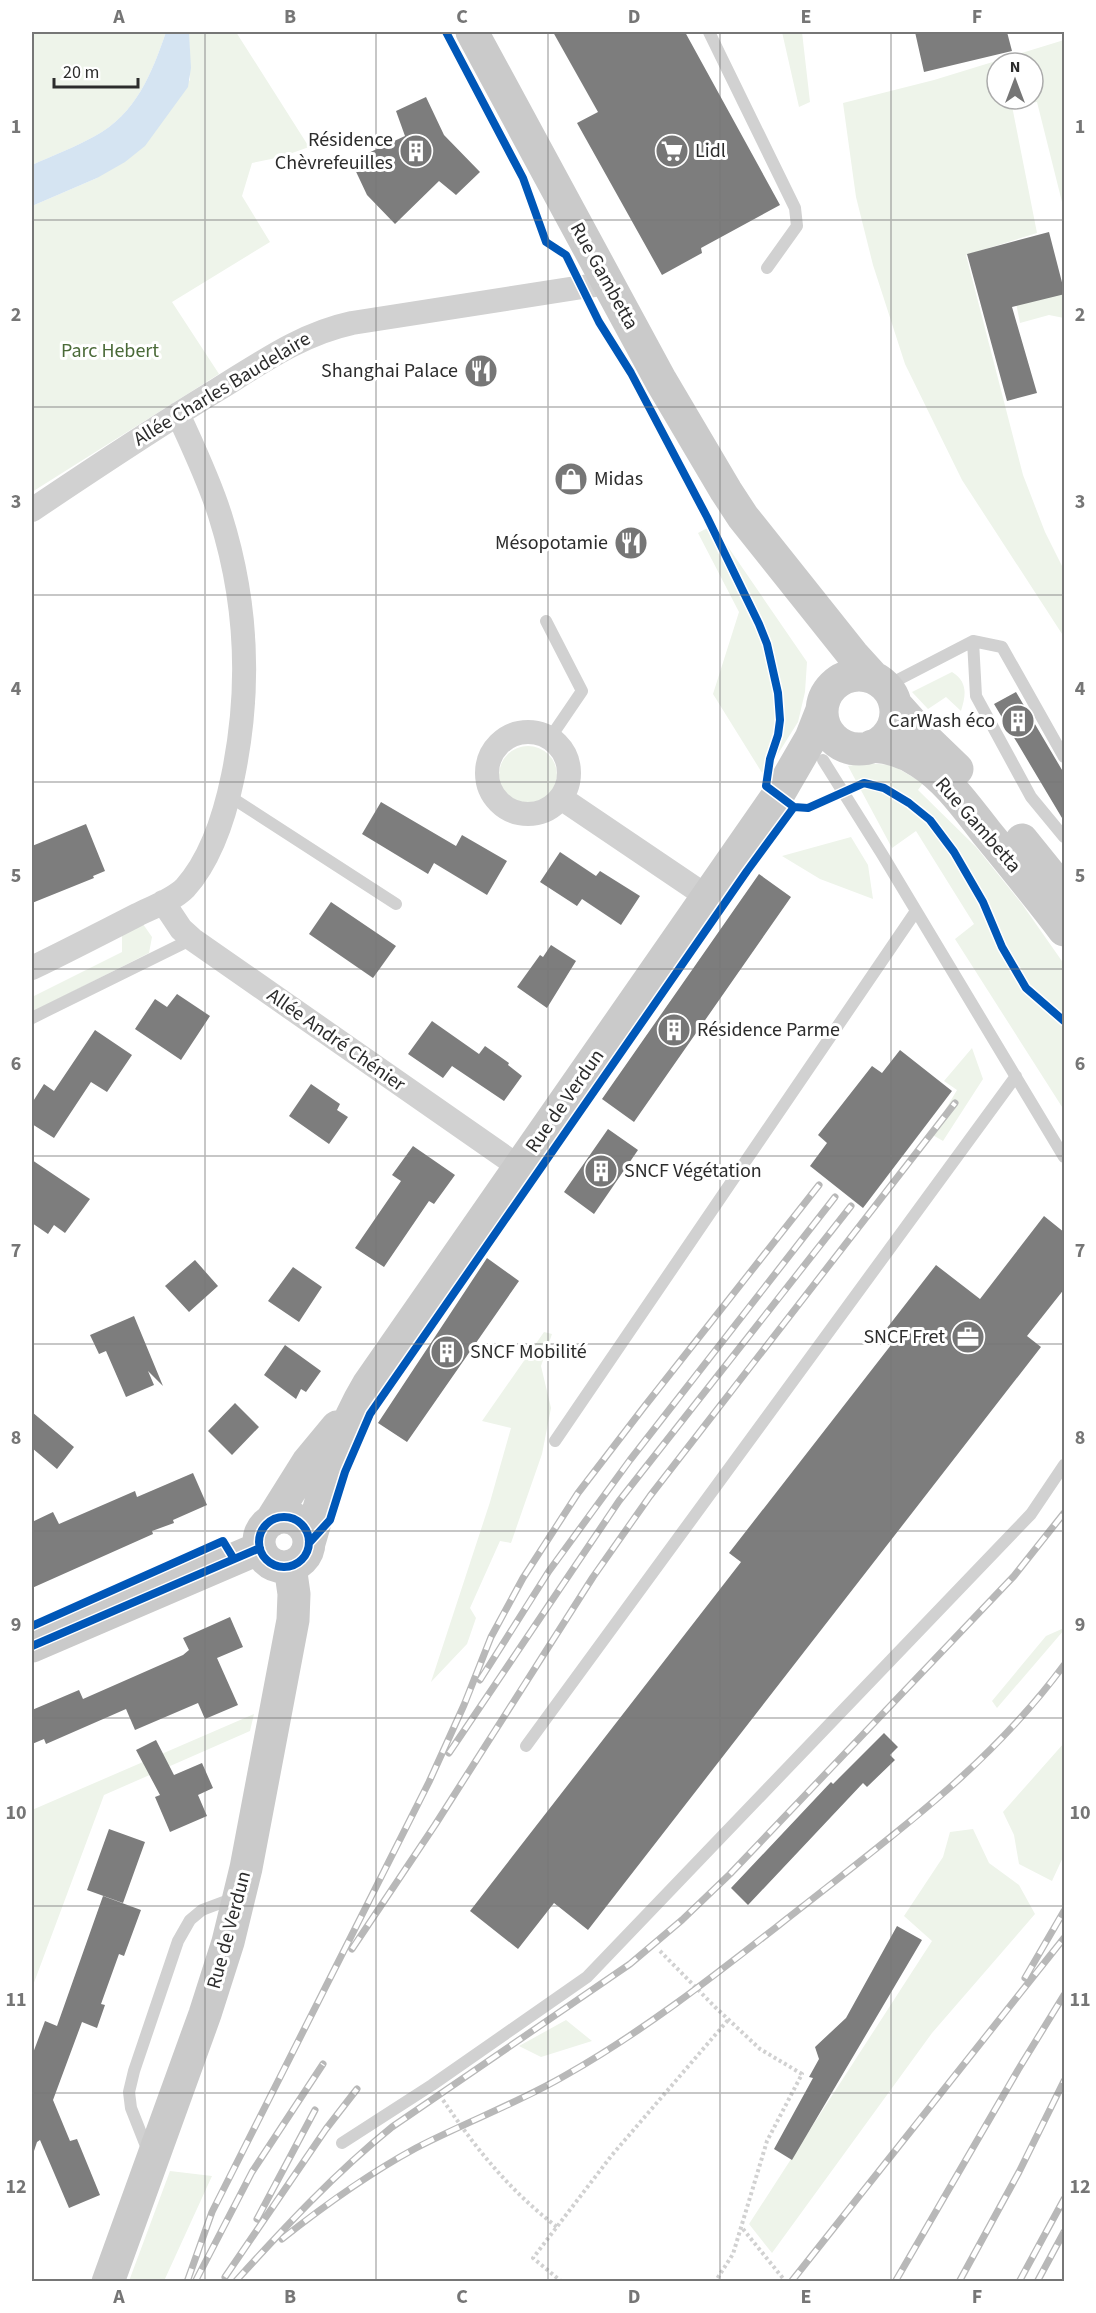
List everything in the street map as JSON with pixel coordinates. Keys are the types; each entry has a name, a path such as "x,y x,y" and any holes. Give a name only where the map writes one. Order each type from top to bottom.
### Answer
{"main road":[{"name":"Rue Gambetta","path":"472,32 679,414 743,517 781,590 823,648 828,672 824,702"},
{"name":"Rue Gambetta","path":"743,517 853,655 933,746 966,777 1065,892"},
{"path":"858,675 885,689 896,713 893,727 884,739 864,748 843,745 831,736 824,724 824,702 832,687 844,678 858,675"},
{"name":"Rue de Verdun","path":"265,1534 308,1462 353,1409 778,795 811,738 824,702"},
{"name":"Rue Gambetta","path":"864,748 889,748 909,755 928,767 966,807 1065,930"},
{"name":"Rue de Verdun","path":"778,795 802,773 823,760 839,752 864,748"},
{"name":"Rue de Verdun","path":"108,2282 205,2014 228,1942 240,1895 293,1620 299,1554 353,1409"},
{"path":"32,1646 265,1534 282,1518 294,1519 306,1530 299,1554 278,1566 263,1555 265,1534"}],"street":[{"name":"Allée Charles Baudelaire","path":"32,510 178,414 291,344 333,327 608,283"},
{"path":"32,968 163,902 184,889 203,862 218,831 229,796 243,710 244,666 241,616 233,564 220,515 212,491 178,414"},
{"path":"528,732 550,738 564,752 569,765 568,786 561,798 545,811 532,814 519,814 501,805 492,795 488,782 488,762 494,750 512,735 528,732"},
{"path":"561,798 706,897"},
{"name":"Allée André Chénier","path":"163,902 192,939 519,1167"}],"lane":[{"path":"709,32 795,208 797,226 767,268"},
{"path":"546,621 582,691 550,738"},
{"path":"885,689 973,641 1002,647 1065,757"},
{"path":"973,641 976,696 1031,797 1065,837"},
{"path":"823,760 1065,1157"},
{"path":"229,796 396,904"},
{"path":"555,1441 916,911"},
{"path":"32,1018 192,939"},
{"path":"526,1746 1016,1076"},
{"path":"342,2143 432,2085 587,1977 1031,1514 1065,1465"},
{"path":"152,2162 131,2108 129,2092 134,2070 178,1941 190,1920 202,1910 240,1895"}],"path":[{"path":"660,1951 760,2049 802,2074 767,2141 733,2254 715,2282"},
{"path":"562,2282 533,2258 612,2155 729,2020"},
{"path":"432,2085 489,2164 524,2200 557,2227"},
{"path":"742,2228 786,2282"}],"green space":[{"path":"32,32 166,32 141,91 121,116 95,136 32,165"},
{"name":"Parc Hebert","path":"189,32 236,32 309,147 281,157 252,163 242,196 270,242 172,302 219,374 32,492 32,206 97,178 190,80"},
{"path":"782,32 802,32 810,102 799,107"},
{"path":"1064,40 1064,210 1039,111 1045,111 1045,51 1028,51"},
{"path":"985,64 985,111 1013,111 1037,233 966,255 1023,475 1045,532 1064,570 1064,637 962,480 905,364 873,265 856,197 843,103"},
{"path":"1064,292 1064,318 1049,315 1020,323 1016,303"},
{"path":"713,525 807,662 805,692 798,722 764,776 713,694 739,612 698,533"},
{"path":"952,672 961,680 964,689 961,711 946,697 928,709 912,692"},
{"path":"528,746 539,748 549,754 555,764 557,775 555,786 549,796 539,802 528,804 517,802 507,796 501,786 499,775 501,764 507,754 517,748"},
{"path":"864,763 892,765 923,783 918,790 976,847 1022,904 1064,964 1064,1110 955,939 974,924 916,831 892,848 848,766"},
{"path":"851,837 868,865 873,899 820,879 782,856"},
{"path":"143,924 152,937 149,953 32,1012 32,997 122,952 122,935"},
{"path":"972,1048 983,1079 943,1141 931,1134 957,1090 944,1081"},
{"path":"544,1332 552,1334 541,1366 551,1408 542,1454 511,1543 500,1541 470,1608 476,1618 467,1644 431,1682 490,1502 511,1428 482,1421"},
{"path":"1064,1628 997,1708 992,1701 1046,1636"},
{"path":"254,1714 250,1731 104,1795 32,1988 32,1810"},
{"path":"1064,1743 1064,1855 1052,1881 1019,1864 1014,1835 1003,1812"},
{"path":"973,1829 989,1863 1019,1885 1035,1914 932,2033 772,2253 749,2224 932,1941 904,1916 943,1857 950,1832"},
{"path":"566,2020 592,2041 541,2057 519,2046"},
{"path":"170,2171 212,2176 164,2281 129,2281"}],"water":[{"path":"166,32 189,32 191,68 188,87 145,146 125,162 97,178 32,206 32,165 95,136 121,116 141,91"}],"building":[{"name":"Lidl","path":"553,32 685,32 780,205 701,248 702,253 662,275 577,123 598,112"},
{"path":"915,32 1007,32 1012,51 985,51 985,57 924,72"},
{"name":"Résidence Chèvrefeuilles","path":"426,97 444,135 480,172 456,195 439,181 395,224 367,195 351,161 405,136 396,111"},
{"path":"1049,232 1065,294 1012,307 1037,393 1007,401 967,254"},
{"name":"CarWash éco","path":"1016,692 1065,775 1065,823 994,704"},
{"path":"381,802 456,846 462,835 507,861 487,895 434,863 428,874 362,834"},
{"path":"86,824 105,871 93,876 94,878 32,903 32,846"},
{"path":"560,852 596,876 600,871 640,896 621,925 582,899 577,906 540,882"},
{"name":"Résidence Parme","path":"759,874 791,897 634,1122 602,1099"},
{"path":"331,902 396,946 373,978 309,934"},
{"path":"551,945 576,961 547,1008 517,987 540,955 543,957"},
{"path":"177,994 210,1016 181,1060 135,1029 155,999 167,1007"},
{"path":"432,1021 479,1054 485,1046 509,1063 508,1065 522,1076 504,1101 452,1066 443,1078 408,1054"},
{"path":"95,1030 132,1055 107,1092 91,1082 54,1138 32,1124 32,1103 44,1084 54,1091"},
{"path":"900,1050 952,1091 863,1208 810,1166 827,1143 818,1135 872,1066 882,1073"},
{"path":"311,1084 340,1104 337,1110 348,1117 329,1144 289,1116"},
{"name":"SNCF Végétation","path":"608,1129 638,1150 594,1214 564,1192"},
{"path":"413,1146 455,1175 434,1204 429,1201 384,1267 355,1248 401,1181 392,1175"},
{"path":"32,1160 90,1199 65,1233 54,1225 48,1234 32,1223"},
{"path":"1044,1216 1065,1233 1065,1288 1027,1336 1041,1347 588,1930 554,1903 518,1949 470,1911 741,1562 729,1553 898,1336 887,1328 936,1265 980,1299"},
{"name":"SNCF Mobilité","path":"487,1258 519,1281 407,1442 378,1423"},
{"path":"195,1260 218,1286 189,1312 165,1286"},
{"path":"293,1267 322,1287 299,1322 268,1301"},
{"path":"134,1316 163,1386 148,1371 154,1385 126,1397 106,1351 99,1354 90,1335"},
{"path":"285,1345 321,1371 306,1392 301,1389 296,1399 264,1375"},
{"path":"235,1403 259,1427 232,1455 208,1431"},
{"path":"32,1412 74,1447 57,1469 32,1448"},
{"path":"193,1473 207,1505 173,1520 174,1523 152,1531 153,1534 32,1588 32,1522 53,1512 59,1524 135,1491 137,1497"},
{"path":"230,1617 243,1647 217,1658 238,1705 205,1719 198,1703 135,1730 126,1709 46,1744 44,1739 32,1744 32,1710 79,1690 83,1699 183,1655 189,1650 183,1638"},
{"path":"884,1733 898,1747 890,1755 895,1760 867,1787 863,1783 748,1905 731,1888 831,1782 833,1784"},
{"path":"156,1740 174,1775 202,1763 213,1788 198,1795 207,1816 170,1832 155,1797 160,1795 136,1750"},
{"path":"109,1829 145,1842 123,1903 87,1890"},
{"path":"103,1896 141,1910 124,1956 119,1954 101,2004 105,2005 97,2028 82,2022 53,2100 70,2141 77,2139 100,2195 69,2208 40,2140 32,2151 32,2050 33,2053 45,2021 57,2026"},
{"path":"897,1926 922,1940 792,2160 774,2149 813,2078 809,2077 819,2059 815,2047 846,2018"}],"railway":[{"path":"352,1949 435,1825 593,1577 650,1496 955,1103"},
{"path":"187,2282 212,2212 429,1782 464,1705 491,1637 523,1578 578,1493 819,1185"},
{"path":"480,1680 549,1571 630,1460 835,1197"},
{"path":"449,1753 619,1501 851,1206"},
{"path":"235,2282 330,2182 392,2127 630,1964 682,1920 730,1874 1014,1576 1064,1513"},
{"path":"282,2239 381,2168 416,2148 566,2075 628,2037 687,1996 941,1795 1005,1734 1064,1665"},
{"path":"1025,1978 1064,1911"},
{"path":"791,2282 1064,1938"},
{"path":"895,2282 1064,1995"},
{"path":"195,2282 252,2172 323,2064"},
{"path":"959,2282 1019,2172 1064,2081"},
{"path":"225,2277 326,2129 357,2089"},
{"path":"257,2219 315,2110"},
{"path":"1019,2282 1064,2199"},
{"path":"1037,2282 1064,2232"}],"cycle path":[{"path":"446,32 523,178 546,242 566,255 599,322 631,373 707,517 759,624 767,644 778,693 780,720 766,786 794,807 808,808 864,783 884,788 909,803 930,820 954,852 983,902 1002,947 1026,988 1064,1021"},
{"path":"309,1543 330,1520 345,1472 370,1414 747,871 794,807"},
{"path":"284,1517 293,1519 304,1528 309,1542 307,1551 298,1562 284,1567 275,1565 264,1556 259,1542 261,1533 270,1522 284,1517"},
{"path":"32,1626 223,1541 234,1559"},
{"path":"32,1646 260,1548"}],"place":[{"name":"Résidence Chèvrefeuilles","path":"416,151"},
{"name":"Lidl","path":"672,151"},
{"name":"Shanghai Palace","path":"481,371"},
{"name":"Midas","path":"571,479"},
{"name":"Mésopotamie","path":"631,543"},
{"name":"CarWash éco","path":"1018,721"},
{"name":"Résidence Parme","path":"674,1030"},
{"name":"SNCF Végétation","path":"601,1171"},
{"name":"SNCF Fret","path":"968,1337"},
{"name":"SNCF Mobilité","path":"447,1352"}]}
